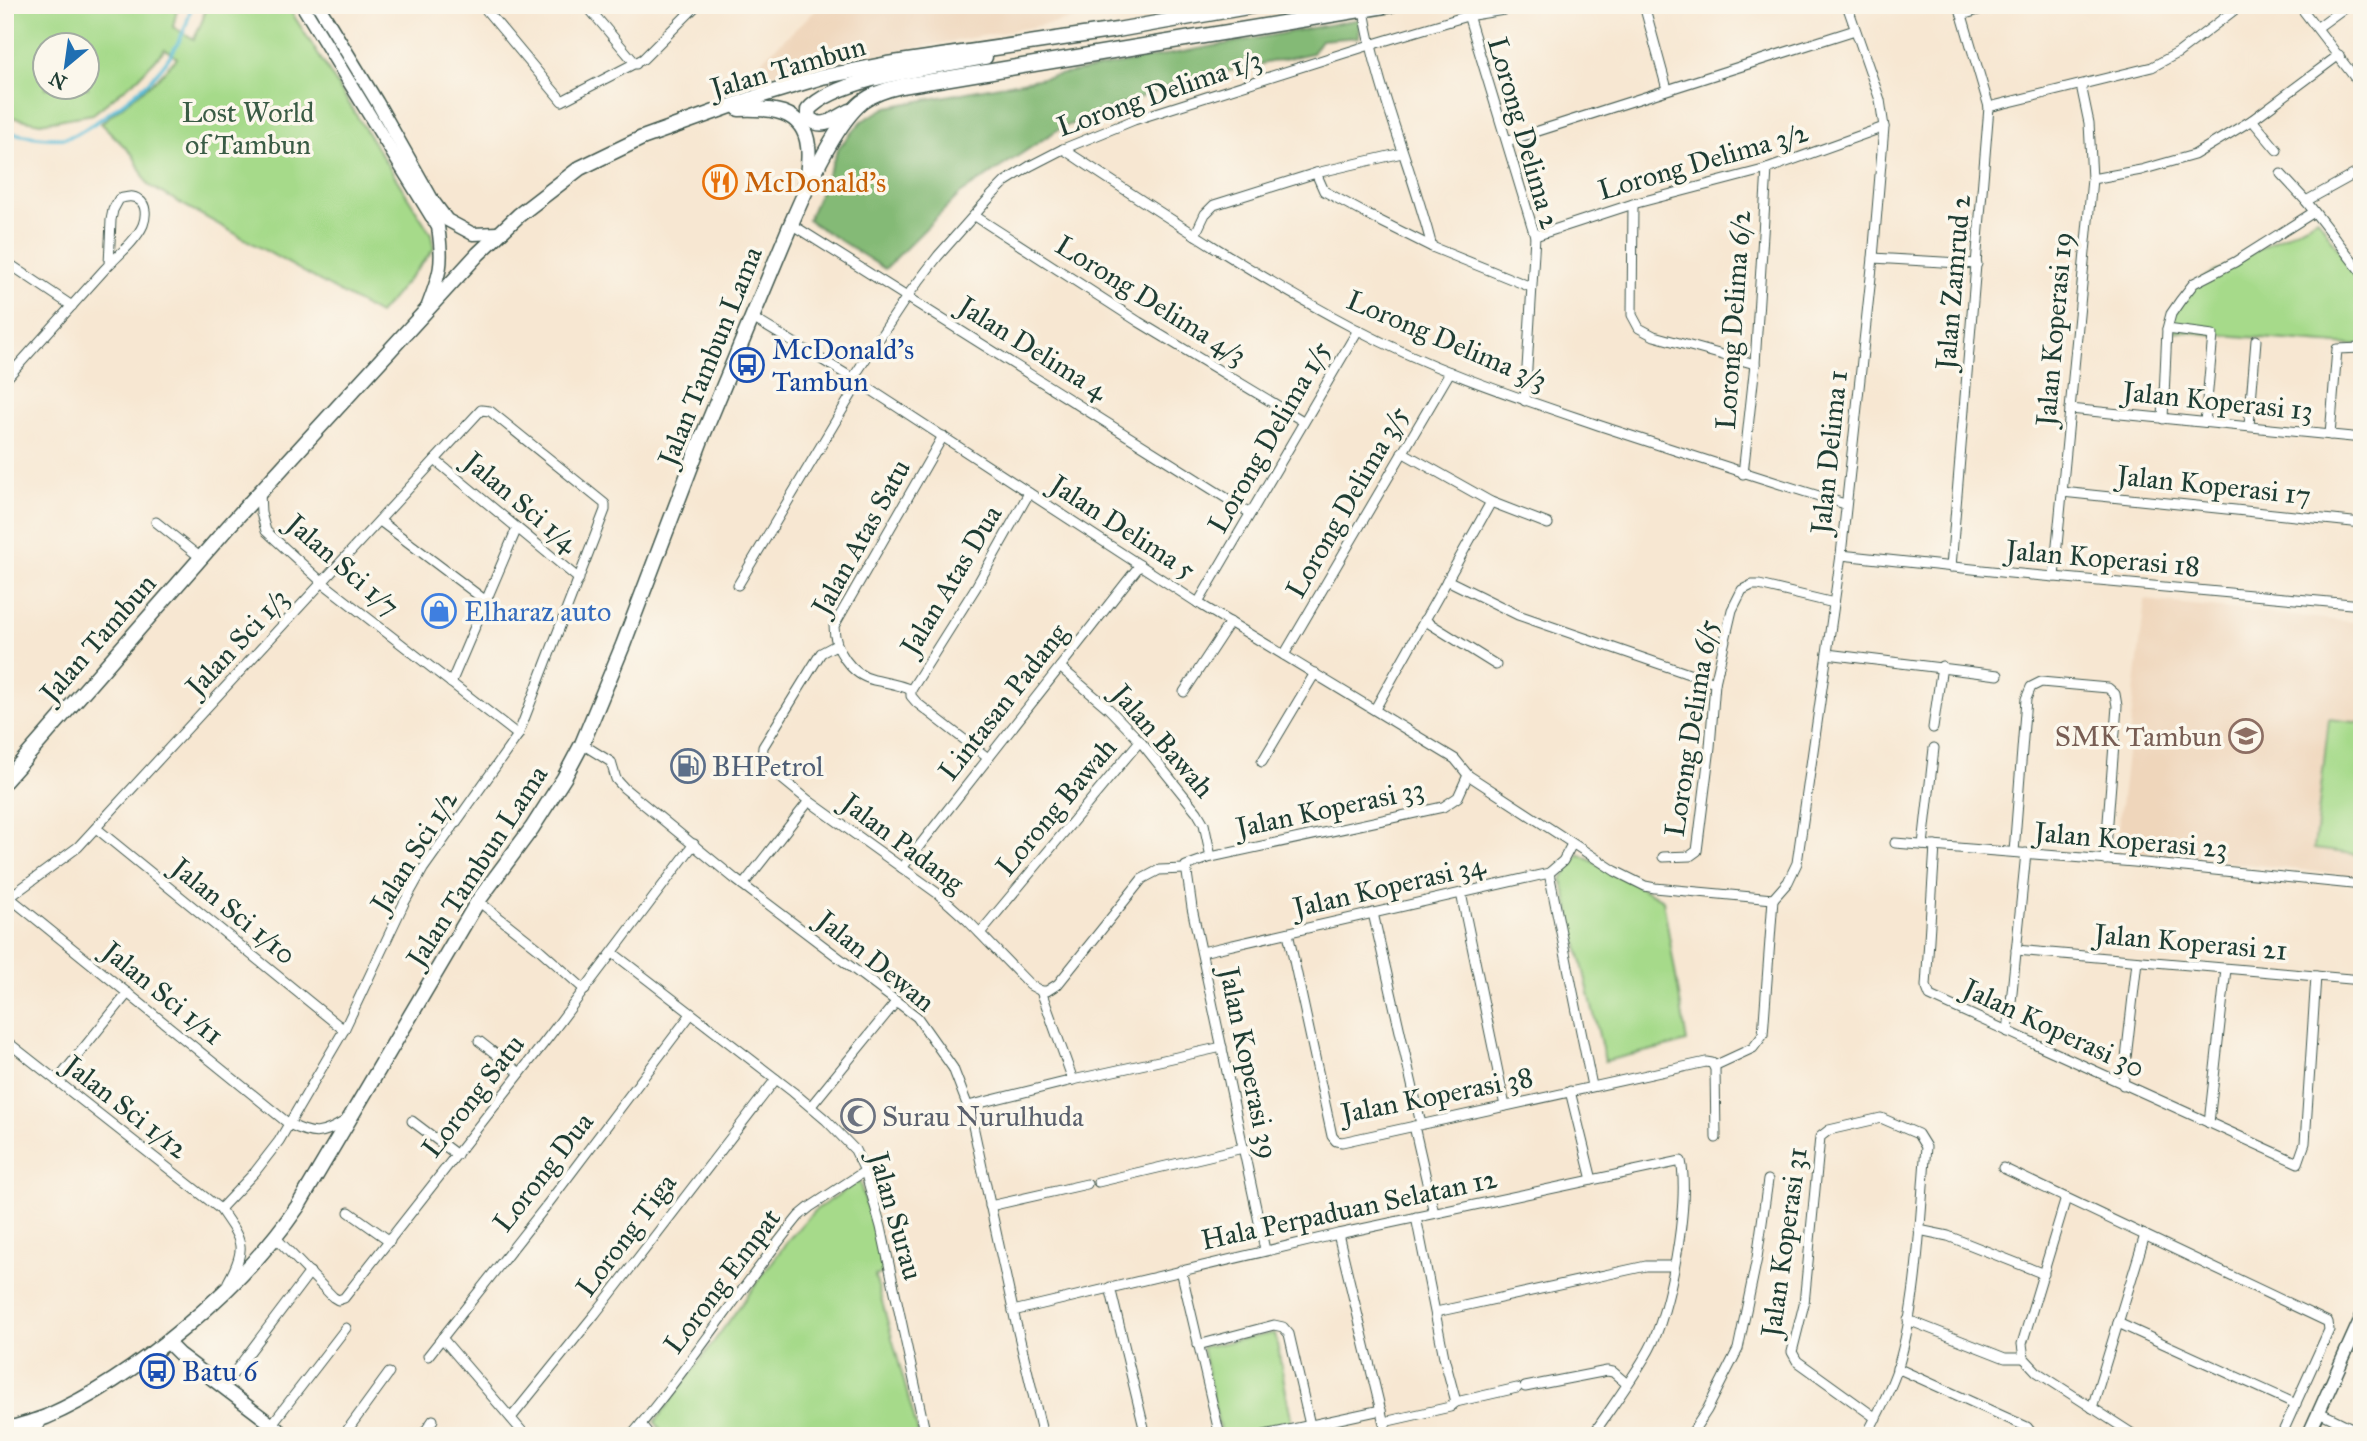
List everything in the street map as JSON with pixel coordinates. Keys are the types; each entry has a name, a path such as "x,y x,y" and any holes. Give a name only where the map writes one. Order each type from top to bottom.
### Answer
{"main road":[{"path":"302,5 438,228 443,256 426,312"},
{"path":"318,5 433,201 447,220 474,233 498,233"},
{"name":"Jalan Tambun","path":"5,781 228,527 498,233 588,164 642,138 756,97 822,77 922,57 1117,30 1259,5"},
{"path":"1031,41 992,56 853,83 814,103 808,110 809,119 816,124 826,124 855,109 877,93 933,81 1391,5"},
{"path":"727,109 777,110 797,122 808,144 806,189"},
{"path":"806,189 855,109"},
{"name":"Jalan Tambun Lama","path":"5,1430 44,1418 104,1387 166,1341 223,1291 271,1242 298,1206 478,901 532,828 582,744 751,317 806,189"},
{"path":"2308,1436 2360,1323"},
{"path":"166,1341 273,1429 287,1436"}],"street":[{"path":"482,5 562,101 643,60 693,7"},
{"path":"586,5 636,64"},
{"name":"Lorong Delima 2","path":"1465,5 1466,16 1535,236 1525,401"},
{"name":"Lorong Delima 1/3","path":"738,585 908,295 938,256 1006,181 1063,149 1134,120 1466,16 1535,5"},
{"path":"1644,5 1667,89"},
{"name":"Jalan Delima 1","path":"1773,899 1788,882 1797,863 1828,653 1873,258 1884,127 1880,100 1847,5"},
{"path":"1961,10 1995,5"},
{"path":"1989,107 2152,66 2178,53 2241,5"},
{"path":"2299,5 2362,87"},
{"path":"2318,27 2348,5"},
{"path":"1364,10 1370,45 1432,247"},
{"name":"Jalan Zamrud 2","path":"1951,567 1989,107 1961,10"},
{"path":"1507,141 1855,30"},
{"path":"2092,178 2141,170 2194,155 2252,120 2339,55"},
{"name":"Jalan Koperasi 19","path":"2054,578 2092,178 2089,122 2081,85"},
{"path":"2252,120 2277,150"},
{"name":"Lorong Delima 3/2","path":"1535,236 1633,204 1767,169 1884,127"},
{"name":"Lorong Delima 3/3","path":"1063,149 1287,292 1358,330 1450,372 1525,401 1743,474 1845,504"},
{"path":"1195,235 1205,214 1214,205 1316,173 1402,153"},
{"name":"Lorong Delima 6/2","path":"1743,474 1755,365 1767,169"},
{"path":"2306,201 2362,170"},
{"path":"1316,173 1324,191 1432,247 1531,287"},
{"path":"2281,174 2362,272"},
{"path":"5,380 109,265 139,231 144,222 145,206 139,199 129,196 119,199 113,210 109,265"},
{"path":"1633,204 1632,315 1639,328 1654,336 1755,365"},
{"path":"2163,419 2167,329 2171,314 2194,283 2235,262 2314,212"},
{"name":"Lorong Delima 4/3","path":"975,216 1139,323 1303,421"},
{"name":"Jalan Delima 4","path":"789,227 908,295 1250,513"},
{"path":"1873,258 1977,264"},
{"path":"5,261 72,306"},
{"name":"Jalan Delima 5","path":"751,317 856,380 1198,603 1455,759 1468,775"},
{"path":"2167,329 2213,335 2205,422"},
{"name":"Lorong Delima 1/5","path":"1198,603 1358,330"},
{"path":"2249,426 2256,340"},
{"path":"2330,435 2336,351 2339,347 2362,348"},
{"name":"Lorong Delima 3/5","path":"1284,655 1450,372"},
{"name":"Jalan Sci 1/3","path":"6,897 78,847 479,411 487,409 600,499"},
{"name":"Jalan Koperasi 13","path":"2070,409 2362,438"},
{"name":"Jalan Atas Satu","path":"776,725 821,653 836,645 836,619 943,436"},
{"path":"1402,452 1491,502 1548,524"},
{"name":"Jalan Sci 1/4","path":"435,460 579,579"},
{"name":"Jalan Koperasi 17","path":"2062,492 2362,523"},
{"name":"Jalan Sci 1/7","path":"260,493 261,513 266,531 323,583 517,735"},
{"name":"Jalan Atas Dua","path":"988,758 917,703 911,696 911,690 976,587 1029,493"},
{"name":"Jalan Sci 1/2","path":"220,1209 255,1172 289,1124 344,1030 423,869 517,735 605,510 605,504 600,499"},
{"path":"1375,709 1491,502"},
{"path":"380,521 486,601"},
{"path":"156,522 201,558"},
{"path":"450,682 517,528"},
{"name":"Jalan Koperasi 18","path":"1841,555 2054,578 2362,605"},
{"name":"Lintasan Padang","path":"902,868 1140,565"},
{"path":"1447,580 1518,615 1715,683"},
{"name":"Lorong Delima 6/5","path":"1663,857 1690,856 1697,851 1709,759 1715,683 1732,610 1739,596 1747,587 1759,585 1834,603"},
{"path":"1424,620 1496,664"},
{"path":"1184,692 1230,622"},
{"name":"Jalan Atas Dua","path":"836,645 861,675 872,680 896,683 911,690"},
{"path":"1828,653 1998,675"},
{"path":"1933,728 1942,666"},
{"name":"Jalan Bawah","path":"1059,667 1108,708 1140,741 1197,812 1204,824 1211,857"},
{"path":"1262,762 1315,673"},
{"path":"2014,852 2026,699 2031,687 2041,682 2108,688 2115,694 2117,706 2105,860"},
{"name":"Jalan Padang","path":"776,725 763,747 762,759 770,769 809,801 937,893 1030,985 1041,991"},
{"name":"Lorong Bawah","path":"980,933 1140,741"},
{"name":"Jalan Dewan","path":"582,744 608,758 619,784 743,885 916,1017 936,1041 953,1068 968,1106 1043,1436"},
{"path":"1923,845 1934,748"},
{"path":"1468,775 1572,845 1645,886 1773,899 1763,1035 1753,1048 1714,1066 1716,1138"},
{"name":"Jalan Koperasi 33","path":"1041,991 1047,991 1058,984 1142,879 1159,870 1185,869 1191,863 1211,857 1443,807 1458,797 1468,775"},
{"path":"743,885 809,801"},
{"name":"Jalan Sci 1/10","path":"96,828 344,1030"},
{"name":"Jalan Koperasi 23","path":"1895,843 2362,885"},
{"name":"Lorong Satu","path":"271,1242 310,1272 333,1297 342,1300 585,990 694,844"},
{"path":"1572,845 1563,861 1549,873 1592,1086"},
{"name":"Jalan Koperasi 30","path":"1936,846 1926,986 1930,996 2298,1163 2305,1143 2316,976"},
{"path":"2008,1032 2026,853"},
{"name":"Jalan Koperasi 39","path":"1185,869 1265,1250"},
{"name":"Jalan Koperasi 34","path":"1202,951 1549,873"},
{"path":"1461,893 1505,1106"},
{"name":"Jalan Sci 1/11","path":"6,897 289,1124"},
{"path":"478,901 585,990"},
{"path":"1373,913 1434,1213"},
{"name":"Jalan Koperasi 38","path":"1288,933 1334,1139 1342,1142 1701,1062 1709,1062 1714,1066"},
{"name":"Jalan Koperasi 21","path":"2016,950 2362,980"},
{"name":"Jalan Surau","path":"613,953 811,1106 851,1146 865,1171 881,1227 926,1436"},
{"path":"2123,1085 2137,961"},
{"path":"2208,1124 2226,969"},
{"path":"1041,991 1073,1080"},
{"path":"57,1082 128,993"},
{"path":"811,1106 896,1002"},
{"name":"Lorong Dua","path":"428,1356 558,1191 691,1014"},
{"path":"479,1041 520,1073"},
{"name":"Jalan Sci 1/12","path":"6,1042 220,1209"},
{"path":"968,1106 1222,1047"},
{"name":"Lorong Tiga","path":"511,1418 595,1314 776,1079"},
{"path":"1570,1091 1592,1180"},
{"path":"289,1124 309,1134 329,1131 351,1117"},
{"name":"Jalan Koperasi 31","path":"1876,1418 1797,1361 1792,1352 1804,1304 1820,1137 1829,1130 1881,1118 1918,1134 1926,1146 1919,1230"},
{"path":"412,1121 457,1155"},
{"path":"1098,1182 1243,1148"},
{"name":"Hala Perpaduan Selatan 12","path":"1013,1311 1265,1250 1681,1161 1684,1176 1683,1211 1673,1266"},
{"path":"2003,1168 2326,1320 2330,1324 2329,1330 2281,1436"},
{"name":"Lorong Empat","path":"631,1436 799,1216 865,1171"},
{"path":"1690,1436 1707,1410 1738,1349 1757,1258 1768,1180"},
{"path":"990,1206 1087,1184"},
{"path":"2066,1198 2022,1344 2024,1358 2037,1372 2132,1435"},
{"path":"220,1209 237,1233 241,1249 239,1261 223,1291"},
{"path":"349,1212 390,1241"},
{"path":"1416,1217 1456,1402"},
{"path":"1866,1436 1897,1368 1908,1320 1919,1230 1941,1233 2044,1274"},
{"path":"1338,1234 1387,1436"},
{"path":"2091,1408 2145,1235"},
{"path":"1436,1312 1646,1266 1673,1266 1665,1310 1649,1350 1592,1436"},
{"path":"1181,1270 1220,1436"},
{"path":"224,1386 310,1272"},
{"path":"1110,1287 1146,1436"},
{"path":"1908,1320 2005,1358 2024,1358"},
{"path":"2118,1323 2296,1404"},
{"path":"1198,1345 1274,1325 1283,1326 1289,1334 1310,1425"},
{"path":"273,1429 346,1328"},
{"path":"442,1338 526,1436"},
{"path":"1897,1368 2027,1427 2031,1436"},
{"path":"1384,1422 1521,1387 1607,1371 1613,1372 1627,1384"},
{"path":"343,1436 389,1373"},
{"path":"1260,1436 1381,1410"},
{"path":"2319,1412 2362,1433"},
{"path":"34,1436 44,1418"},
{"path":"422,1436 433,1420"},
{"path":"641,1423 650,1436"}],"shaded area":[{"path":"813,5 1152,5 740,80 816,10"},
{"name":"SMK Tambun","path":"2145,600 2362,623 2362,877 2116,849"}],"green space":[{"name":"Lost World of Tambun","path":"5,5 178,5 173,27 194,39 203,19 205,5 287,5 431,234 434,249 379,314 148,185 133,155 101,123 158,78 177,58 165,49 139,77 93,114 40,123 5,116"},
{"path":"1360,19 1359,37 1321,40 1312,53 1179,82 1059,129 960,194 885,269 808,220 839,147 862,121 887,107"},
{"path":"2318,218 2362,285 2362,346 2173,331 2170,320 2194,283"},
{"path":"2329,719 2362,723 2362,855 2314,849"},
{"path":"1579,854 1663,900 1687,1042 1605,1061 1562,879"},
{"path":"859,1181 888,1272 875,1276 919,1436 665,1436 655,1422 789,1239 814,1211"},
{"path":"1275,1333 1293,1429 1256,1436 1221,1436 1202,1347"}],"waterway":[{"path":"5,132 43,138 65,138 98,121 137,92 160,69 182,34 191,5"}],"place":[{"name":"McDonald's","path":"720,182"},
{"name":"McDonald's Tambun","path":"747,365"},
{"name":"Elharaz auto","path":"439,611"},
{"name":"SMK Tambun","path":"2246,736"},
{"name":"BHPetrol","path":"688,766"},
{"name":"Surau Nurulhuda","path":"858,1116"},
{"name":"Batu 6","path":"157,1371"}]}
